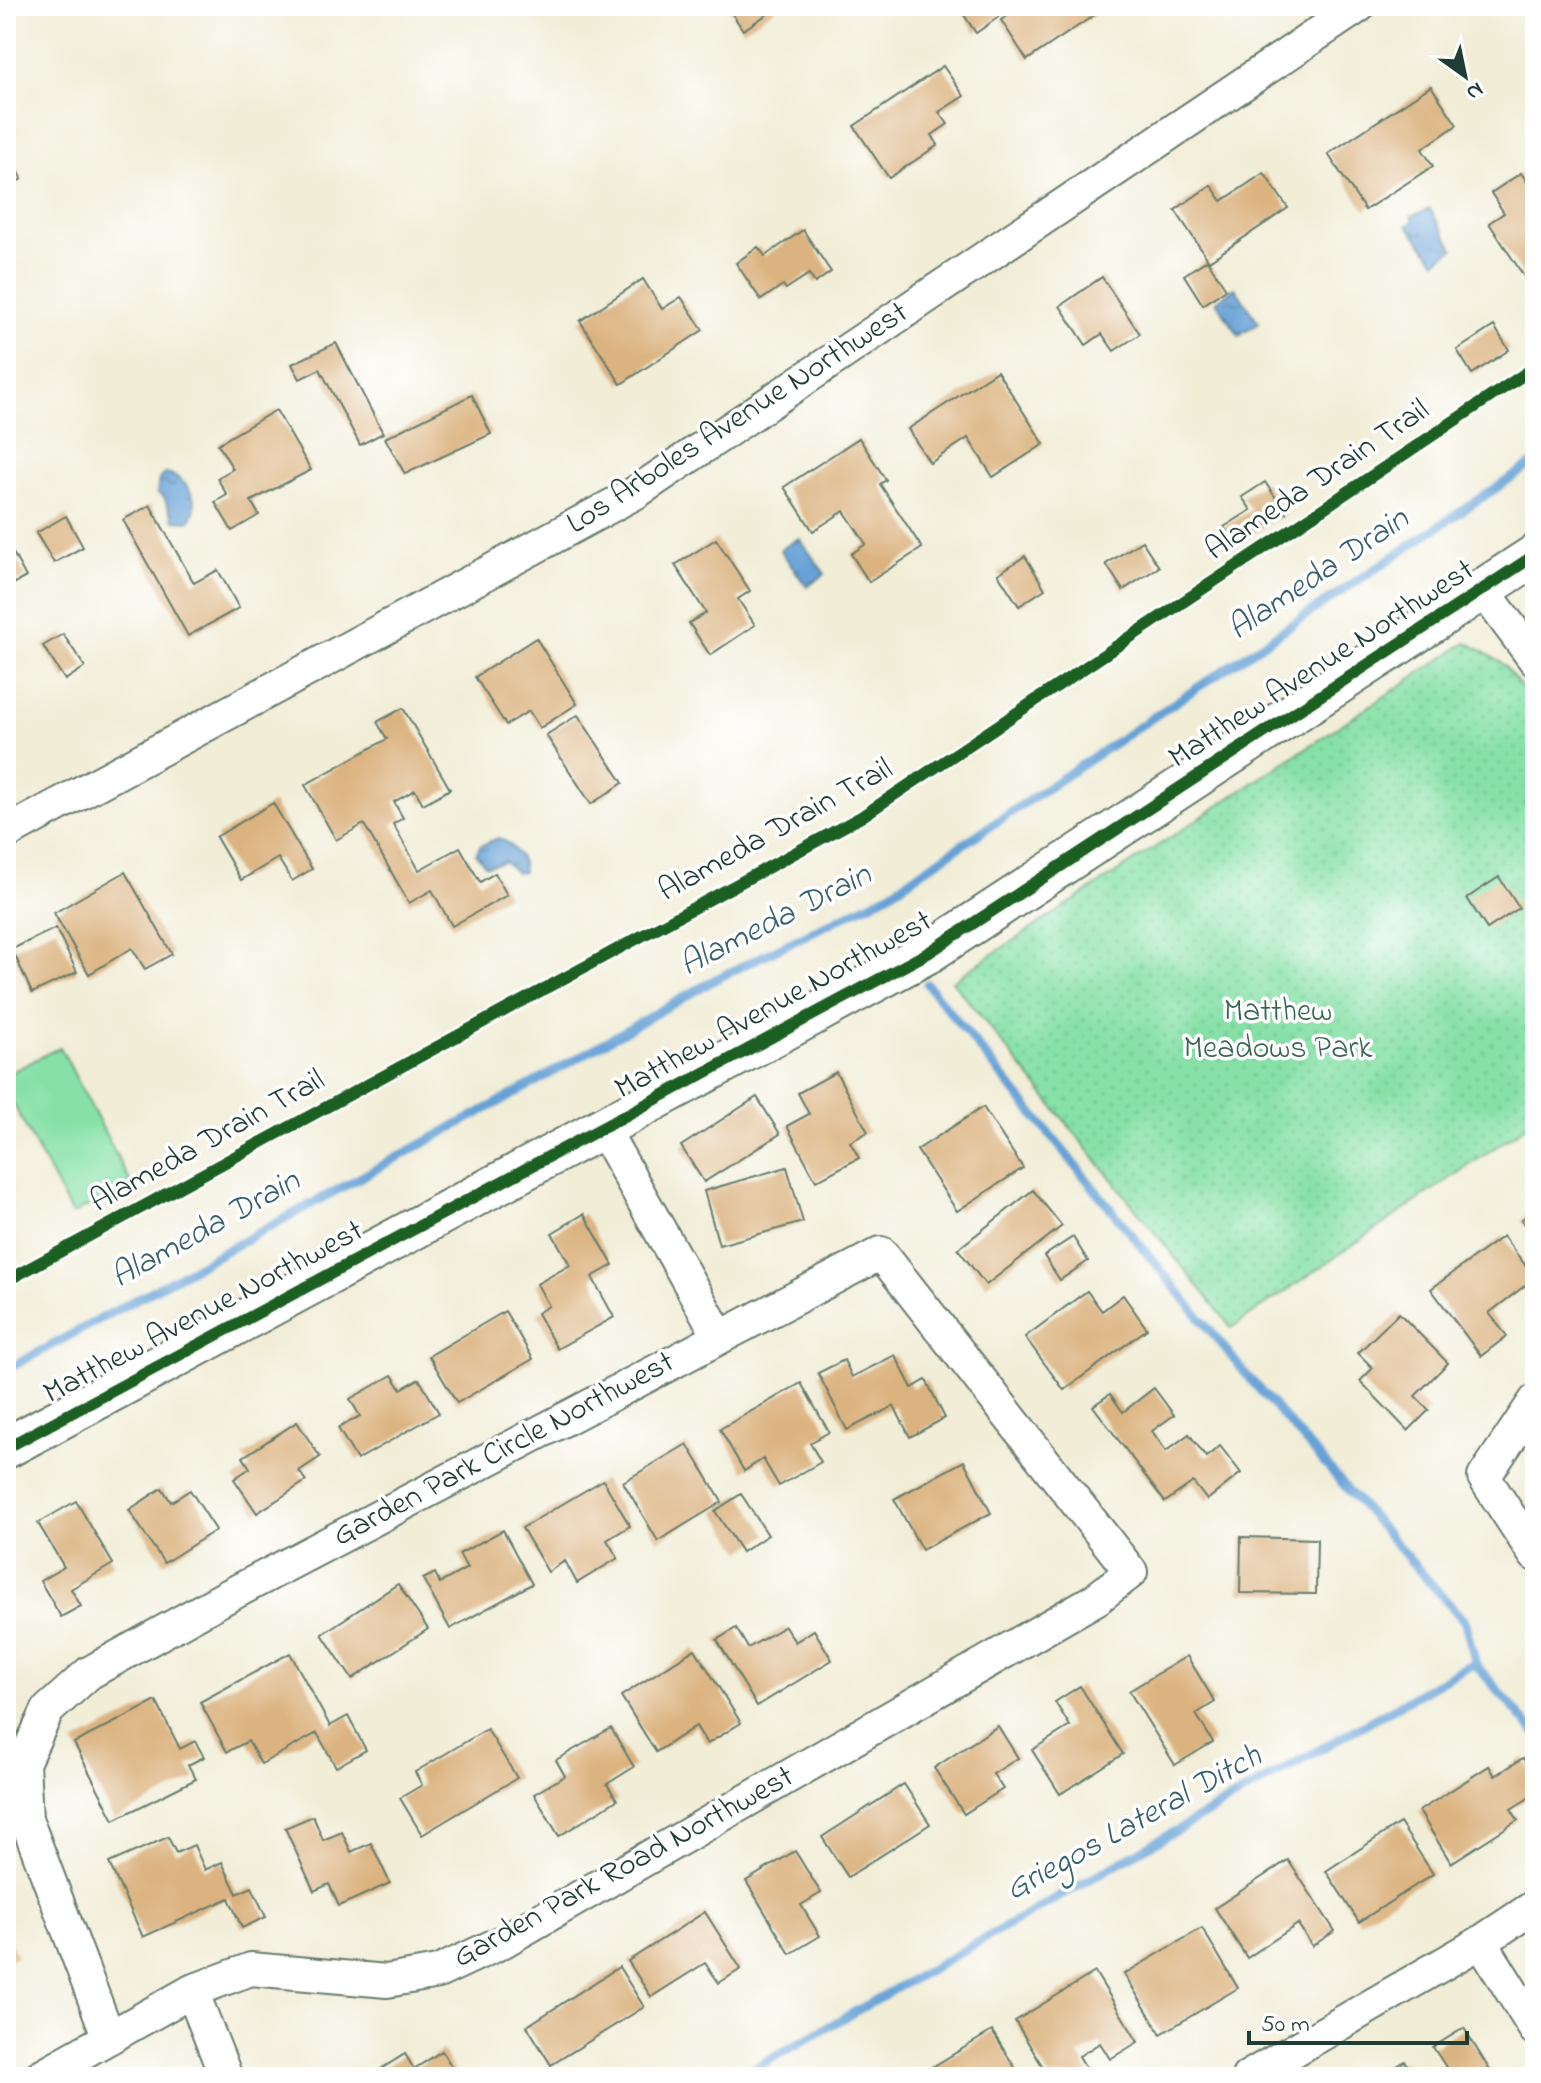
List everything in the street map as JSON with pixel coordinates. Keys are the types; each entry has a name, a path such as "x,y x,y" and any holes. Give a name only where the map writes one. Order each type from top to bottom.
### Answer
{"street":[{"name":"Los Arboles Avenue Northwest","path":"6,833 635,493 1359,6"},
{"name":"Matthew Avenue Northwest","path":"6,1448 928,953 1535,555"},
{"path":"1483,590 1535,660"},
{"path":"603,1129 719,1336"},
{"name":"Garden Park Circle Northwest","path":"109,2038 26,1819 23,1763 48,1710 89,1673 224,1598 881,1253 1131,1572 1096,1599"},
{"path":"1535,1401 1484,1477 1535,1555"},
{"name":"Garden Park Road Northwest","path":"39,2077 192,1991 251,1969 387,1981 438,1972 516,1934 1096,1599"},
{"path":"1248,2077 1481,1942 1535,1906"},
{"path":"1481,1942 1535,2029"},
{"path":"192,1991 226,2077"}],"green space":[{"name":"Matthew Meadows Park","path":"1467,642 1502,663 1535,705 1535,1120 1232,1328 952,981"},
{"path":"60,1047 131,1183 72,1215 6,1090 6,1075"}],"water":[{"path":"1430,209 1454,249 1436,261 1407,225 1414,221 1411,216"},
{"path":"1235,288 1259,323 1239,336 1216,301"},
{"path":"167,473 181,480 191,492 195,507 189,521 174,520 164,497 157,493 159,479"},
{"path":"799,538 825,574 807,587 780,550"},
{"path":"498,838 516,851 523,872 516,873 505,862 486,866 476,854 480,846"}],"building":[{"path":"727,6 780,6 743,30"},
{"path":"958,6 994,6 1000,16 976,33"},
{"path":"1023,6 1091,6 1096,14 1027,60 1001,20"},
{"path":"943,66 964,96 939,112 948,124 932,135 938,145 889,178 854,126"},
{"path":"1431,86 1457,125 1422,149 1433,166 1365,210 1328,154"},
{"path":"6,144 22,179 6,187"},
{"path":"1264,173 1288,208 1209,261 1175,210 1211,185 1222,201"},
{"path":"1521,173 1535,194 1535,276 1527,281 1489,223 1504,213 1491,193"},
{"path":"803,230 831,272 815,283 809,274 786,289 783,285 761,300 736,263 758,247 765,256"},
{"path":"1207,260 1226,289 1203,305 1184,275"},
{"path":"1102,277 1140,334 1114,351 1102,334 1086,345 1060,306"},
{"path":"643,279 662,309 681,297 703,330 621,384 580,321"},
{"path":"1494,326 1509,350 1472,374 1457,350"},
{"path":"336,343 383,433 360,445 320,369 300,379 292,364"},
{"path":"997,371 1044,444 993,477 968,438 930,463 908,429"},
{"path":"472,395 491,434 405,474 385,438"},
{"path":"276,410 311,470 251,501 259,515 232,531 215,502 227,495 217,478 233,469 218,444"},
{"path":"859,438 886,480 880,484 922,548 869,582 851,554 866,544 844,511 813,531 784,487"},
{"path":"1265,482 1286,513 1235,545 1224,527 1251,510 1242,497"},
{"path":"150,505 194,583 218,570 239,608 188,636 123,520"},
{"path":"66,516 83,547 54,563 36,533"},
{"path":"716,539 750,591 738,599 755,625 710,655 689,623 706,613 675,565"},
{"path":"6,540 26,577 6,588"},
{"path":"1142,541 1159,567 1123,590 1106,564"},
{"path":"1025,556 1045,589 1019,606 998,574"},
{"path":"63,634 85,667 65,680 43,646"},
{"path":"536,638 577,704 540,728 529,711 506,725 475,677"},
{"path":"403,708 450,789 423,804 415,790 394,802 403,818 393,824 419,870 460,847 480,882 495,873 507,895 452,926 432,890 409,903 364,824 336,840 305,785 387,739 377,722"},
{"path":"578,715 623,783 591,804 546,735"},
{"path":"273,803 312,869 292,881 278,858 241,880 216,837"},
{"path":"125,872 172,954 145,969 132,948 89,974 54,913"},
{"path":"1499,877 1519,908 1487,929 1467,898"},
{"path":"56,928 77,972 32,993 12,949"},
{"path":"836,1072 868,1132 850,1142 859,1158 816,1181 787,1126 809,1114 798,1093"},
{"path":"757,1097 780,1134 704,1182 681,1146"},
{"path":"983,1107 1023,1168 957,1211 917,1150"},
{"path":"787,1167 803,1222 719,1245 704,1191"},
{"path":"1033,1190 1062,1226 986,1285 958,1249"},
{"path":"1535,1208 1535,1236 1521,1220"},
{"path":"584,1214 613,1265 592,1277 614,1317 557,1349 537,1313 549,1306 537,1284 570,1265 552,1233"},
{"path":"1503,1236 1535,1278 1489,1313 1507,1336 1481,1356 1431,1289"},
{"path":"1073,1237 1088,1261 1060,1280 1044,1256"},
{"path":"1087,1291 1102,1311 1123,1295 1147,1329 1064,1390 1025,1337"},
{"path":"505,1311 533,1359 457,1403 429,1356"},
{"path":"1399,1313 1448,1363 1415,1396 1429,1410 1408,1431 1360,1381 1373,1368 1358,1353"},
{"path":"895,1355 912,1388 926,1380 945,1418 910,1437 894,1406 847,1430 818,1373 844,1360 852,1377"},
{"path":"392,1375 401,1389 419,1379 439,1413 357,1460 338,1428 360,1416 350,1399"},
{"path":"801,1383 829,1432 810,1443 821,1462 779,1486 763,1459 744,1471 720,1429"},
{"path":"1154,1388 1174,1415 1152,1431 1166,1451 1189,1434 1206,1457 1220,1446 1241,1473 1207,1500 1193,1482 1165,1502 1093,1406 1110,1394 1123,1412"},
{"path":"297,1422 320,1457 299,1471 306,1481 257,1513 234,1479 250,1468 243,1457"},
{"path":"687,1444 722,1502 658,1541 623,1482"},
{"path":"964,1461 991,1513 922,1550 894,1499"},
{"path":"603,1480 630,1526 607,1540 618,1558 577,1583 565,1561 548,1572 522,1528"},
{"path":"162,1488 171,1502 190,1490 216,1530 164,1563 129,1510"},
{"path":"741,1494 768,1535 742,1552 715,1511"},
{"path":"76,1501 113,1564 71,1589 81,1606 61,1617 40,1581 64,1567 38,1523"},
{"path":"503,1530 532,1584 450,1629 423,1579 435,1573 440,1583 467,1568 459,1554"},
{"path":"1241,1537 1317,1539 1316,1594 1240,1593"},
{"path":"398,1584 428,1629 352,1679 322,1634"},
{"path":"785,1626 795,1642 814,1630 832,1660 757,1706 717,1640 736,1628 748,1648"},
{"path":"695,1649 741,1723 707,1744 696,1726 656,1752 621,1696"},
{"path":"290,1653 330,1726 348,1716 366,1750 336,1767 317,1733 261,1764 248,1741 227,1752 200,1702"},
{"path":"1187,1656 1215,1702 1196,1714 1213,1742 1175,1765 1129,1691"},
{"path":"1080,1686 1123,1754 1060,1794 1032,1750 1070,1726 1055,1702"},
{"path":"156,1701 180,1749 195,1741 204,1757 188,1765 196,1779 114,1820 74,1743"},
{"path":"998,1726 1018,1758 993,1774 1003,1789 964,1814 934,1768"},
{"path":"611,1728 634,1767 607,1784 617,1800 559,1836 534,1794 565,1776 556,1760"},
{"path":"487,1729 517,1778 422,1835 400,1798 422,1785 415,1772"},
{"path":"1523,1758 1535,1777 1535,1794 1511,1809 1518,1820 1451,1863 1419,1811 1489,1766 1495,1776"},
{"path":"904,1784 930,1824 848,1877 822,1837"},
{"path":"313,1816 323,1840 342,1832 351,1852 371,1843 390,1883 339,1906 329,1884 314,1891 285,1828"},
{"path":"1400,1823 1433,1874 1359,1922 1326,1871"},
{"path":"168,1837 176,1853 194,1845 205,1870 222,1862 237,1894 252,1887 266,1917 242,1928 229,1898 143,1937 109,1863"},
{"path":"795,1851 821,1893 801,1905 820,1936 790,1954 746,1881"},
{"path":"1288,1860 1335,1931 1312,1946 1298,1924 1247,1958 1215,1908"},
{"path":"705,1912 741,1969 719,1983 705,1963 651,1997 628,1961"},
{"path":"1202,1928 1238,1988 1161,2034 1124,1974"},
{"path":"6,1933 17,1956 6,1962"},
{"path":"619,1967 644,2007 551,2065 527,2026"},
{"path":"1095,1972 1138,2042 1110,2059 1100,2043 1079,2056 1089,2073 1083,2077 1049,2077 1015,2021"},
{"path":"1464,2028 1494,2077 1430,2077 1446,2067 1433,2047"},
{"path":"992,2031 1021,2077 919,2075"},
{"path":"442,2051 458,2077 368,2077 405,2054 414,2069"},
{"path":"1405,2061 1415,2077 1386,2077 1384,2074"}],"waterway":[{"name":"Alameda Drain","path":"6,1370 514,1094 718,978 887,895 1535,462"},
{"path":"927,984 1249,1378 1465,1622 1476,1665"},
{"name":"Griegos Lateral Ditch","path":"739,2077 1468,1666 1476,1665 1535,1733"}],"cycle path":[{"name":"Alameda Drain Trail","path":"6,1281 861,817 1535,367"},
{"path":"6,1448 928,953 1535,555"}]}
